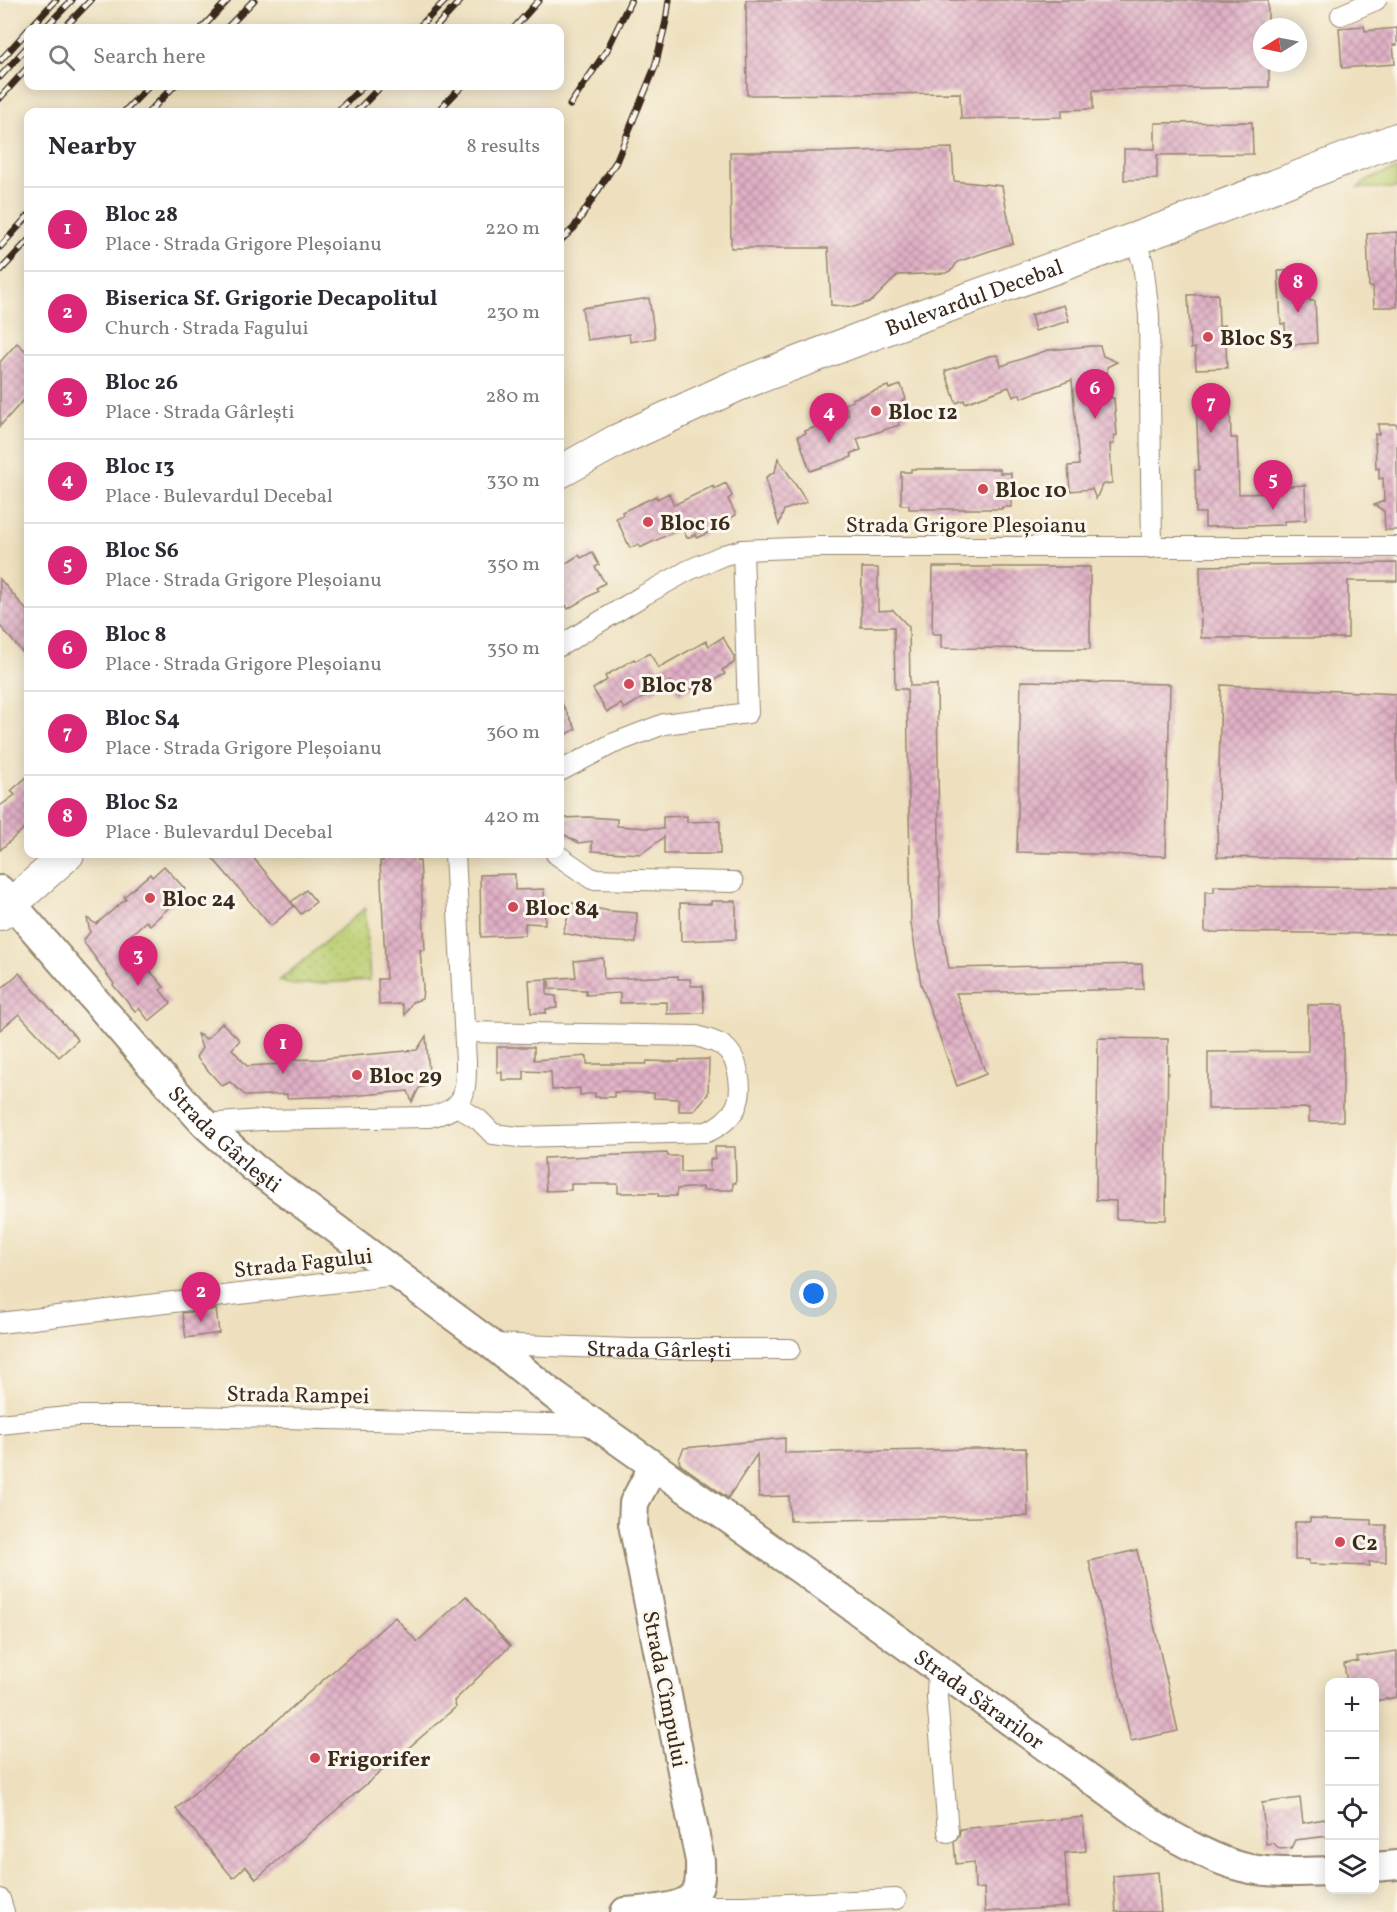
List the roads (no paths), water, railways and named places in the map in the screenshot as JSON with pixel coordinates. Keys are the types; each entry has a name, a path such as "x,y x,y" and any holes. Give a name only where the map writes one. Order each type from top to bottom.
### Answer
{"main road":[{"name":"Bulevardul Decebal","path":"564,470 616,441 738,385 912,319 1135,239 1397,139"},
{"path":"4,902 63,858"}],"street":[{"path":"1341,15 1376,0"},
{"path":"1135,239 1143,263 1149,315 1152,548"},
{"name":"Strada Grigore Pleșoianu","path":"564,644 690,570 724,555 743,550 818,547 1397,547"},
{"path":"564,769 612,744 664,724 748,713 743,550"},
{"path":"205,1124 261,1120 429,1117 445,1114 458,1106 466,1088 466,1032 455,858"},
{"path":"562,858 592,879 733,882"},
{"name":"Strada Gârlești","path":"4,902 205,1124 254,1168 491,1344 555,1396 653,1467"},
{"path":"458,1106 479,1120 493,1134 518,1137 707,1132 721,1125 736,1107 740,1085 735,1059 723,1046 697,1036 466,1032"},
{"name":"Strada Fagului","path":"0,1323 396,1275"},
{"name":"Strada Gârlești","path":"491,1344 630,1349 790,1350"},
{"name":"Strada Rampei","path":"0,1424 77,1416 186,1416 596,1425"},
{"name":"Strada Sărarilor","path":"653,1467 938,1668 1158,1828 1195,1849 1243,1868 1291,1873 1325,1871"},
{"name":"Strada Cîmpului","path":"653,1467 634,1503 633,1524 700,1861 700,1879 696,1892 677,1906"},
{"path":"938,1668 937,1698 948,1832"},
{"path":"1379,1867 1397,1865"},
{"path":"0,1899 4,1912"},
{"path":"625,1912 677,1906 896,1899"}],"railway":[{"path":"34,24 56,0"},
{"path":"49,24 72,0"},
{"path":"68,24 91,0"},
{"path":"206,24 228,0"},
{"path":"231,24 254,0"},
{"path":"422,24 446,0"},
{"path":"439,24 461,0"},
{"path":"518,24 539,0"},
{"path":"570,105 607,50 631,0"},
{"path":"564,237 574,228 616,162 655,67 669,0"},
{"path":"0,61 24,34"},
{"path":"0,77 24,50"},
{"path":"0,98 24,71"},
{"path":"128,108 145,90"},
{"path":"153,108 170,90"},
{"path":"341,108 359,90"},
{"path":"360,108 377,90"},
{"path":"441,108 458,90"},
{"path":"0,247 24,220"},
{"path":"0,271 24,245"}],"place":[{"name":"Bloc S2","path":"1298,313"},
{"name":"Bloc S3","path":"1208,337"},
{"name":"Bloc 12","path":"876,411"},
{"name":"Bloc 8","path":"1095,419"},
{"name":"Bloc S4","path":"1211,433"},
{"name":"Bloc 13","path":"829,443"},
{"name":"Bloc 10","path":"983,489"},
{"name":"Bloc S6","path":"1273,510"},
{"name":"Bloc 16","path":"648,522"},
{"name":"Bloc 78","path":"629,684"},
{"name":"Bloc 24","path":"150,898"},
{"name":"Bloc 84","path":"513,907"},
{"name":"Bloc 26","path":"138,986"},
{"name":"Bloc 28","path":"283,1074"},
{"name":"Bloc 29","path":"357,1075"},
{"name":"Biserica Sf. Grigorie Decapolitul","path":"201,1322"},
{"name":"C2","path":"1340,1542"},
{"name":"Frigorifer","path":"315,1758"}]}
